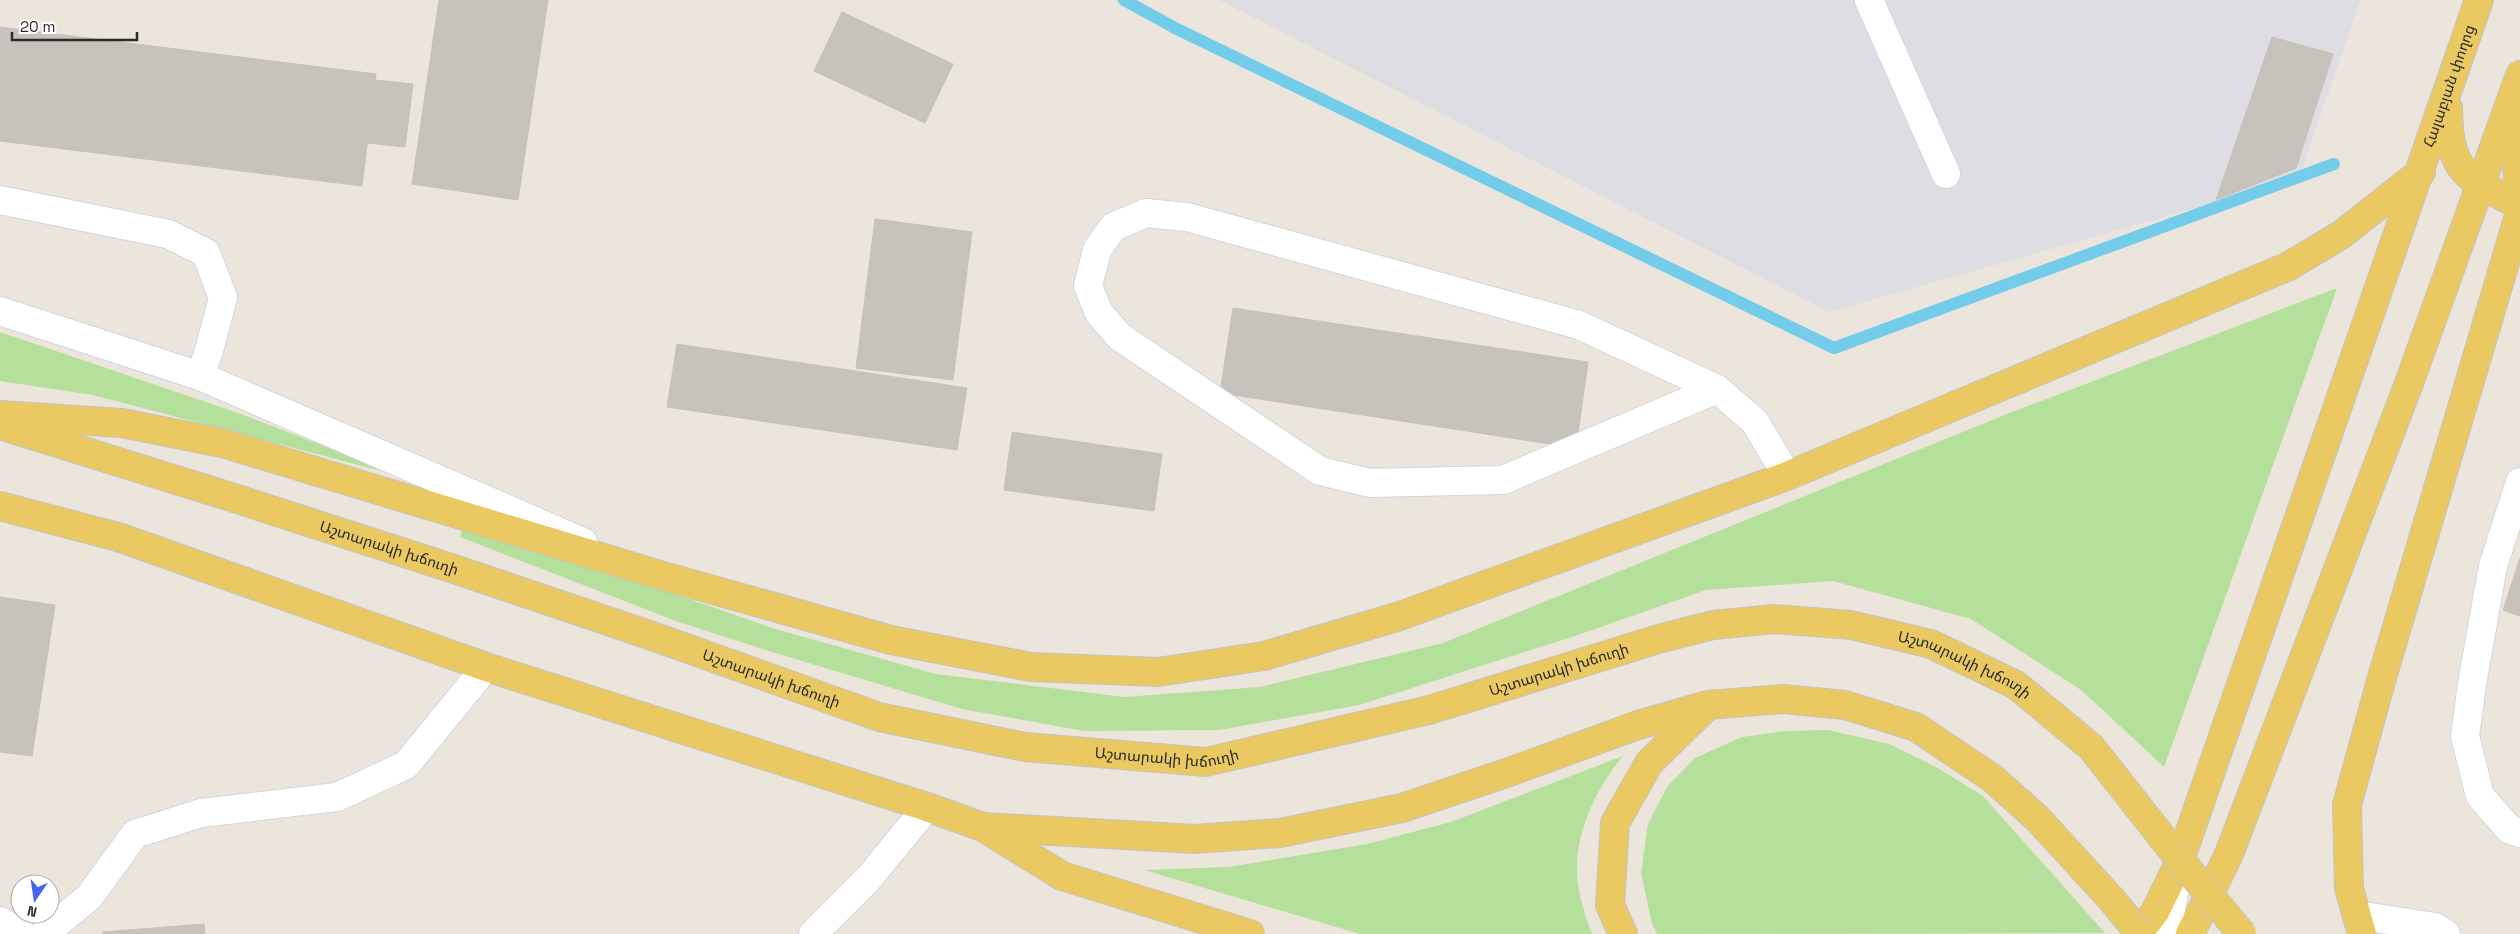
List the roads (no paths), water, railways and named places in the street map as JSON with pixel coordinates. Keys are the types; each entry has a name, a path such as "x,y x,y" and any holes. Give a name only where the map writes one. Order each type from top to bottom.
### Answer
{"main road":[{"name":"Հալաբյան փողոց","path":"2139,934 2155,912 2176,857 2421,172 2479,0"},
{"path":"2190,934 2229,854 2408,386 2482,186 2520,75"},
{"path":"2448,94 2450,141 2455,160 2466,174 2482,186 2520,205"},
{"path":"2509,106 2520,191"},
{"path":"0,414 122,422 222,443 660,575 891,640 1032,667 1158,672 1264,656 1397,617 1787,476 2287,267 2341,235 2421,172"},
{"path":"2360,924 2349,888 2347,805 2381,681 2520,212"},
{"name":"Աշտարակի խճուղի","path":"0,426 451,568 658,638 879,717 1025,747 1206,762 1429,710 1662,638 1713,625 1774,619 1851,625 1931,644 2016,685 2091,747 2176,857 2242,934"},
{"path":"0,506 118,537 486,667 927,807 982,827 1062,876 1250,934"},
{"path":"982,827 1195,839 1280,833 1402,808 1638,726 1708,705 1782,699 1846,705 1916,727 1992,778 2038,818 2113,900 2139,934"},
{"path":"1623,934 1610,905 1615,823 1649,763 1708,705"}],"street":[{"path":"1869,0 1946,174"},
{"path":"0,200 168,234 206,253 223,298 200,376"},
{"path":"1717,389 1503,480 1370,483 1320,471 1120,337 1099,313 1088,286 1097,250 1113,227 1146,213 1187,218 1579,325 1717,389 1755,422 1787,476"},
{"path":"0,311 200,376 660,575"},
{"path":"2520,482 2493,566 2472,684 2465,736 2480,796 2509,829 2520,833"},
{"path":"44,934 89,897 135,834 201,813 337,797 406,765 486,667"},
{"path":"813,934 868,879 927,807"},
{"path":"2167,934 2176,857"},
{"path":"1185,915 1206,934"},
{"path":"0,921 22,934"},
{"path":"2360,924 2435,927 2446,934"}],"waterway":[{"path":"1124,0 1175,28 1834,348 2334,164"}]}
